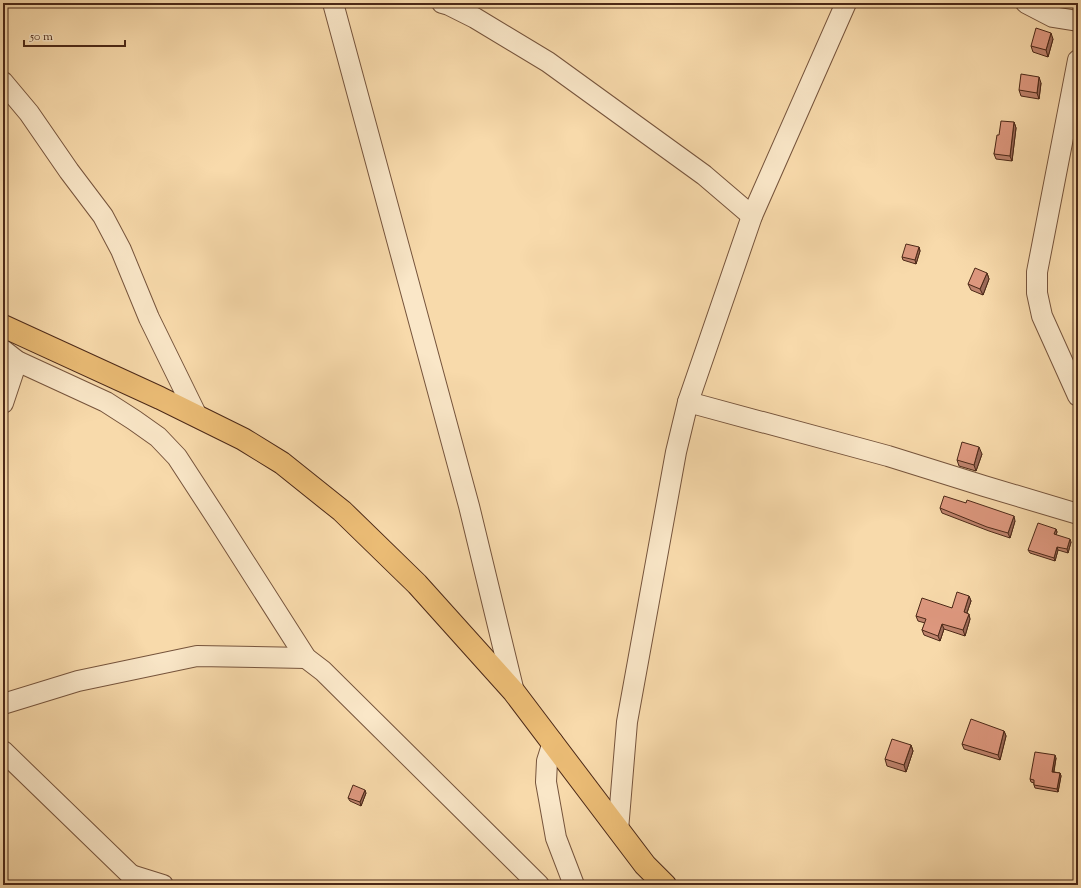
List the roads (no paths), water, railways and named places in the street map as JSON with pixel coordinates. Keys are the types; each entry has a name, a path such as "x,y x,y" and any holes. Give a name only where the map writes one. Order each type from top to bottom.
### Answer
{"main road":[{"path":"3,326 160,398 243,439 304,480 342,511 417,584 514,692 645,865 665,885"}],"street":[{"path":"333,3 469,506 514,692"},
{"path":"442,3 475,18 548,62 704,174 752,216"},
{"path":"618,830 627,722 676,452 688,402 752,216 846,3"},
{"path":"1026,3 1053,17 1078,21"},
{"path":"1078,60 1037,272 1037,293 1042,316 1078,396"},
{"path":"3,82 29,113 102,216 121,250 149,318 197,416"},
{"path":"3,403 10,356 106,402 158,437 177,457 306,658 322,671 539,885"},
{"path":"688,402 888,456 1078,514"},
{"path":"3,704 78,681 197,656 306,658"},
{"path":"553,742 547,761 546,782 556,838 574,885"},
{"path":"3,751 134,880 163,885"}]}
